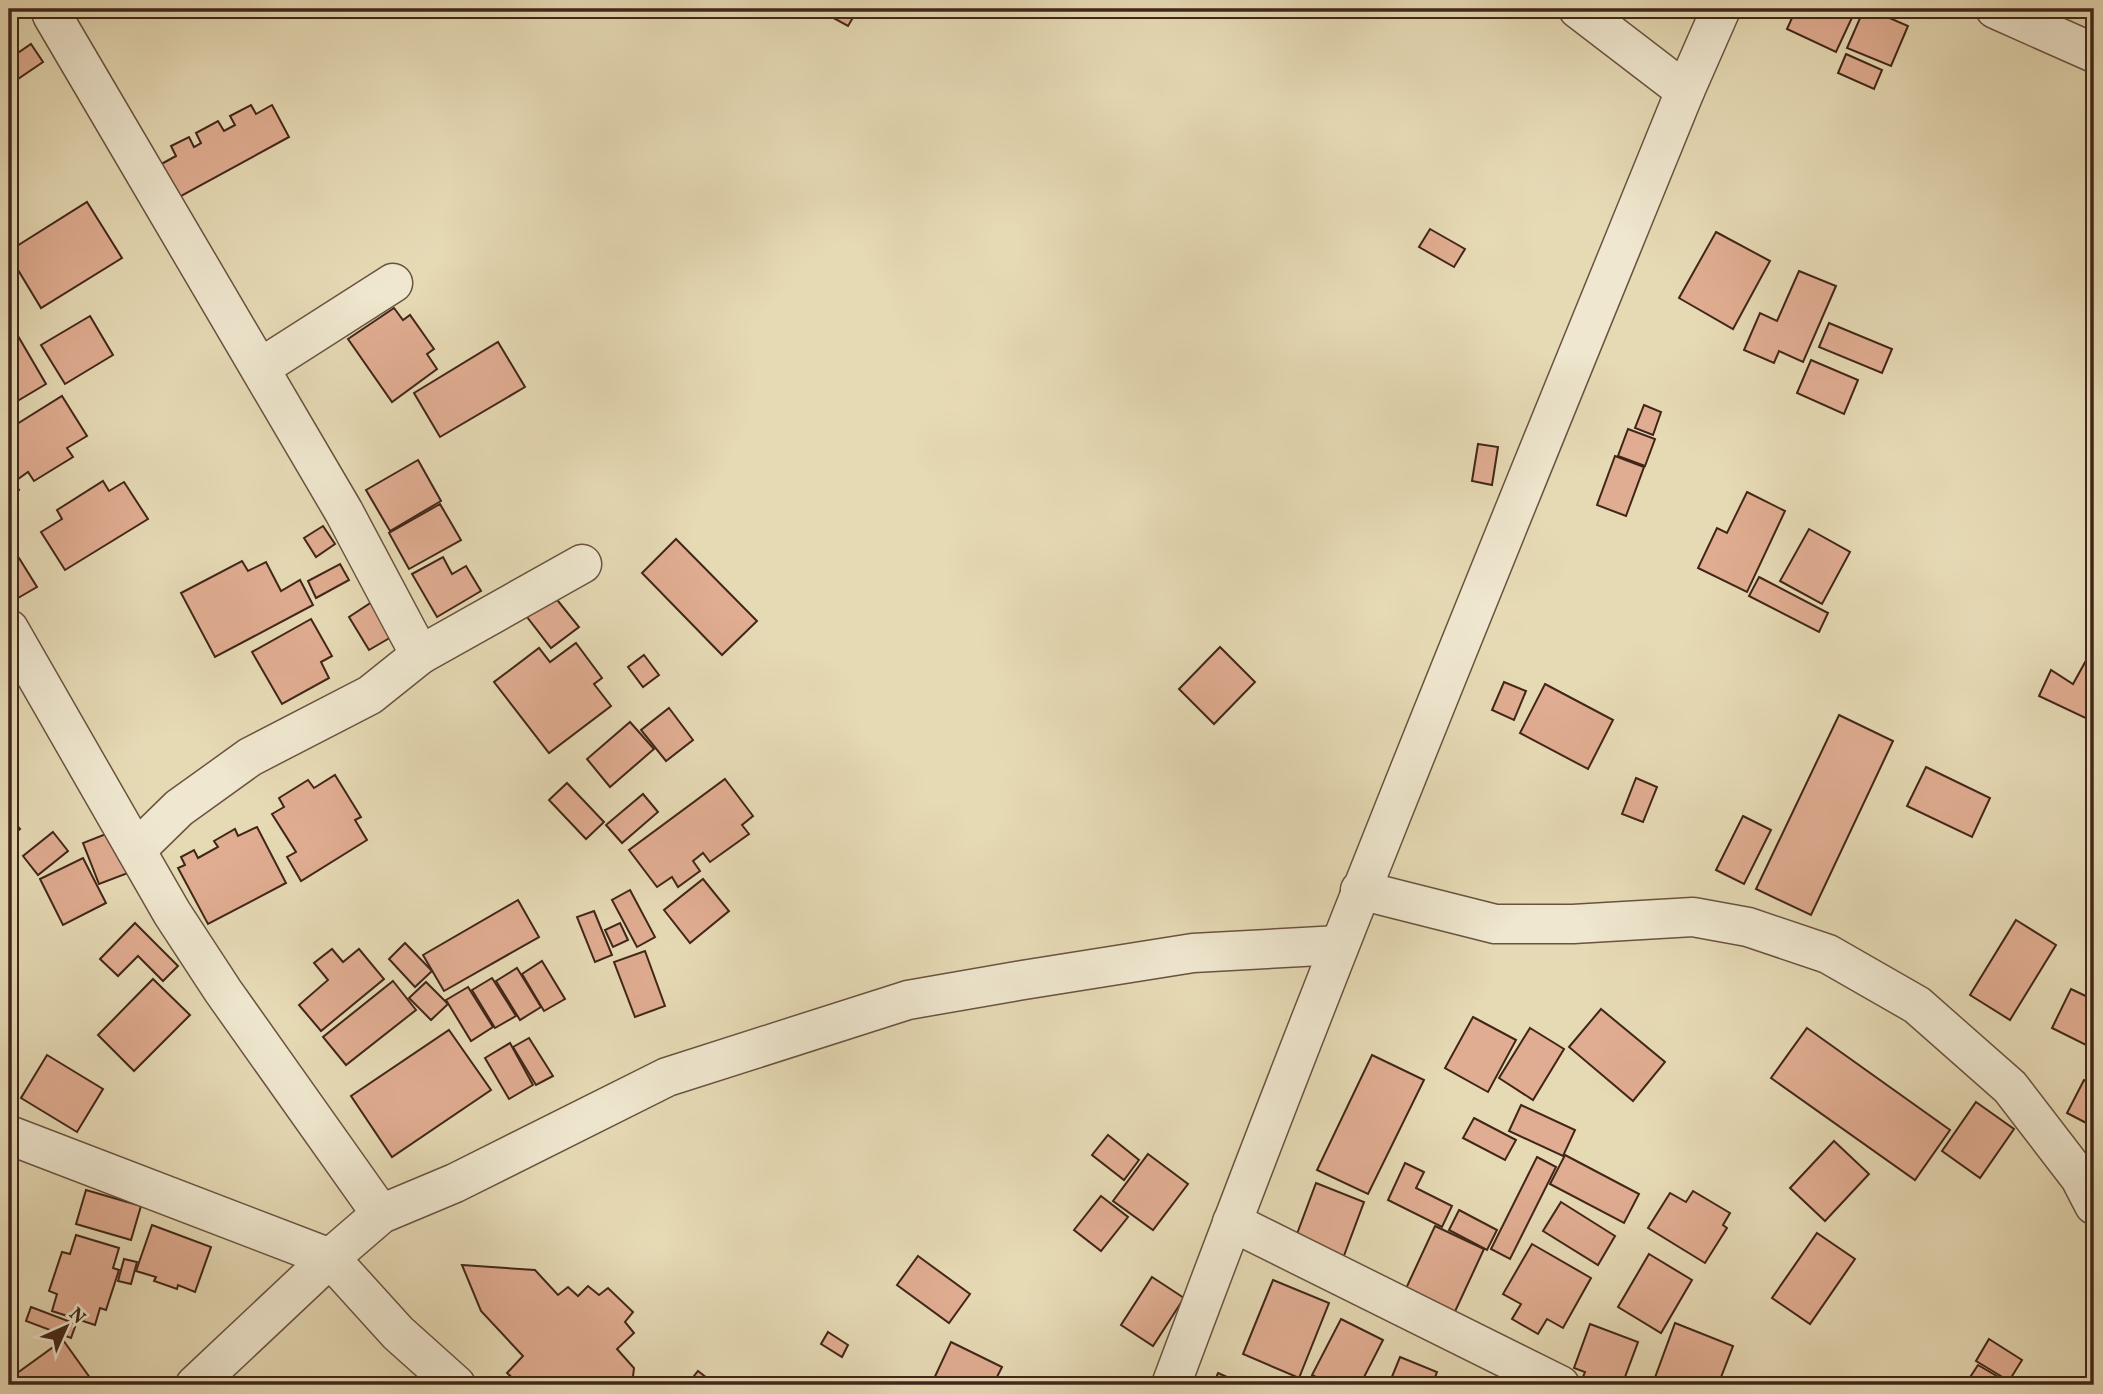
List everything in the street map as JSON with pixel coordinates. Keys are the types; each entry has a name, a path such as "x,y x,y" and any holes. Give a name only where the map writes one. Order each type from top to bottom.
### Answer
{"street":[{"path":"54,9 52,15 344,512 420,655"},
{"path":"1578,9 1685,91"},
{"path":"1171,1385 1360,890 1685,91 1721,9"},
{"path":"1995,9 2094,53"},
{"path":"260,368 393,283"},
{"path":"136,850 179,808 250,757 369,695 420,655 582,564"},
{"path":"9,629 172,913 223,991 380,1214"},
{"path":"1360,890 1495,924 1573,924 1693,917 1748,927 1828,954 1917,1005 2010,1087 2080,1178 2094,1205"},
{"path":"195,1385 380,1214 455,1183 667,1077 908,1000 1193,953 1339,945"},
{"path":"9,1135 330,1258 398,1333 456,1385"},
{"path":"1232,1222 1560,1385"}],"building":[{"path":"225,9 239,9 231,16"},
{"path":"817,9 858,9 848,26"},
{"path":"1796,9 1856,9 1836,52 1787,29"},
{"path":"1864,9 1908,26 1891,66 1847,48"},
{"path":"31,44 43,62 9,85 9,59"},
{"path":"1846,54 1882,70 1874,89 1838,73"},
{"path":"251,105 256,114 272,105 289,137 172,201 154,168 176,156 171,146 189,137 194,147 201,143 196,133 218,121 224,131 235,125 230,116"},
{"path":"87,202 122,258 41,308 9,251"},
{"path":"1430,229 1465,249 1454,267 1419,247"},
{"path":"1716,232 1770,261 1733,329 1679,298"},
{"path":"1799,271 1836,286 1803,362 1779,351 1774,363 1744,350 1760,313 1777,321"},
{"path":"394,308 403,320 410,315 434,349 427,354 437,369 392,402 348,339"},
{"path":"90,316 113,355 65,384 41,345"},
{"path":"1829,323 1892,349 1882,373 1819,347"},
{"path":"18,336 46,384 9,406 9,341"},
{"path":"498,342 525,387 440,437 414,393"},
{"path":"1811,360 1858,380 1844,414 1797,393"},
{"path":"62,396 87,436 67,448 73,457 34,481 28,472 14,482 19,490 9,496 9,429"},
{"path":"1644,405 1661,412 1653,435 1635,428"},
{"path":"1628,429 1655,439 1645,466 1618,456"},
{"path":"1478,444 1498,447 1492,485 1472,481"},
{"path":"1615,456 1644,467 1626,516 1597,505"},
{"path":"418,460 441,501 390,531 366,490"},
{"path":"103,481 109,491 124,482 148,519 65,570 41,532 62,519 57,510"},
{"path":"1747,492 1785,511 1747,592 1698,568 1717,528 1727,533"},
{"path":"440,504 461,540 409,569 389,533"},
{"path":"323,526 335,544 316,557 304,538"},
{"path":"1809,529 1850,552 1822,604 1780,581"},
{"path":"676,539 757,621 722,655 642,573"},
{"path":"443,557 452,574 466,566 481,591 437,617 412,574"},
{"path":"19,558 37,587 18,598 9,583 9,564"},
{"path":"242,561 248,571 266,562 281,591 300,580 313,605 215,657 181,593"},
{"path":"340,564 349,580 316,598 308,581"},
{"path":"1759,577 1828,613 1819,632 1749,596"},
{"path":"554,596 579,627 551,648 527,617"},
{"path":"372,602 393,636 369,650 349,617"},
{"path":"311,619 332,656 321,662 329,678 282,704 252,652"},
{"path":"576,643 602,678 594,684 611,706 549,753 494,682 539,648 550,662"},
{"path":"2094,646 2094,722 2039,696 2051,670 2073,684"},
{"path":"1220,647 1255,682 1214,724 1179,689"},
{"path":"644,655 659,675 643,687 628,667"},
{"path":"1504,682 1526,691 1514,720 1492,710"},
{"path":"1545,684 1613,720 1588,769 1520,733"},
{"path":"669,708 693,740 666,761 641,730"},
{"path":"1839,715 1893,741 1811,915 1756,889"},
{"path":"630,722 654,749 610,787 587,759"},
{"path":"1926,767 1990,798 1972,837 1907,806"},
{"path":"335,775 361,817 355,820 367,840 301,881 287,857 296,852 272,814 284,807 279,798 308,780 314,788"},
{"path":"1636,778 1657,787 1643,822 1622,814"},
{"path":"725,779 753,816 742,825 749,834 710,862 703,853 693,861 700,871 678,887 672,877 657,887 629,850"},
{"path":"567,783 604,822 586,839 549,800"},
{"path":"643,794 658,812 622,843 606,825"},
{"path":"9,816 20,829 9,839"},
{"path":"1743,816 1771,830 1744,884 1716,870"},
{"path":"257,827 286,883 208,924 178,868 185,865 181,857 194,850 198,858 218,847 214,841 235,829 238,836"},
{"path":"53,832 68,851 38,875 23,856"},
{"path":"111,832 128,873 99,884 83,843"},
{"path":"83,858 106,903 63,925 40,879"},
{"path":"703,879 729,911 690,943 664,910"},
{"path":"630,890 655,937 637,947 612,900"},
{"path":"518,900 539,937 444,991 423,955"},
{"path":"594,911 612,955 595,962 577,917"},
{"path":"2016,920 2056,945 2010,1020 1970,995"},
{"path":"135,923 178,966 163,981 138,956 118,976 100,959"},
{"path":"620,923 628,940 613,947 605,930"},
{"path":"405,943 432,971 415,987 389,959"},
{"path":"332,949 343,962 359,949 384,979 321,1031 299,1005 328,980 314,963"},
{"path":"645,951 665,1006 635,1017 614,962"},
{"path":"542,961 565,999 544,1011 522,974"},
{"path":"517,968 541,1007 520,1020 496,981"},
{"path":"492,978 516,1016 495,1028 472,990"},
{"path":"153,979 190,1015 134,1071 98,1035"},
{"path":"393,981 416,1010 346,1065 323,1037"},
{"path":"426,982 448,1004 431,1020 409,998"},
{"path":"468,987 493,1027 471,1041 446,1000"},
{"path":"2071,989 2094,1000 2094,1049 2052,1028"},
{"path":"1601,1009 1665,1062 1633,1101 1569,1047"},
{"path":"1473,1017 1516,1040 1488,1092 1445,1068"},
{"path":"1530,1028 1564,1049 1533,1100 1499,1078"},
{"path":"1807,1028 1950,1130 1915,1180 1771,1078"},
{"path":"449,1030 491,1090 392,1157 351,1096"},
{"path":"529,1038 553,1076 536,1085 513,1047"},
{"path":"510,1043 533,1085 509,1099 485,1058"},
{"path":"47,1055 103,1089 77,1132 21,1098"},
{"path":"1372,1055 1424,1080 1368,1194 1317,1170"},
{"path":"2084,1080 2094,1086 2094,1127 2067,1113"},
{"path":"1976,1102 2014,1129 1980,1178 1942,1151"},
{"path":"1521,1105 1575,1130 1563,1156 1509,1131"},
{"path":"1474,1118 1516,1140 1505,1160 1463,1138"},
{"path":"1108,1135 1139,1160 1124,1180 1092,1155"},
{"path":"1834,1141 1869,1174 1825,1221 1790,1188"},
{"path":"1148,1154 1188,1184 1153,1230 1113,1201"},
{"path":"1565,1155 1639,1194 1624,1223 1550,1184"},
{"path":"1537,1157 1556,1167 1510,1259 1491,1249"},
{"path":"1405,1163 1424,1172 1416,1188 1452,1206 1442,1227 1388,1200"},
{"path":"1316,1183 1364,1202 1339,1269 1291,1250"},
{"path":"86,1190 141,1206 131,1240 76,1224"},
{"path":"1693,1191 1730,1213 1723,1225 1727,1228 1705,1263 1648,1228 1670,1193 1686,1202"},
{"path":"1101,1196 1128,1217 1101,1251 1074,1230"},
{"path":"1561,1202 1615,1236 1598,1265 1543,1231"},
{"path":"1459,1210 1497,1230 1487,1250 1449,1230"},
{"path":"152,1225 211,1247 195,1292 178,1285 177,1289 154,1281 156,1277 136,1271"},
{"path":"1435,1226 1484,1249 1452,1318 1403,1295"},
{"path":"1817,1233 1855,1259 1810,1324 1772,1298"},
{"path":"76,1235 119,1248 113,1268 119,1270 106,1310 100,1308 95,1325 52,1311 57,1294 49,1291 62,1252 70,1254"},
{"path":"1532,1244 1591,1278 1563,1328 1547,1319 1538,1334 1512,1319 1521,1304 1503,1294"},
{"path":"1649,1254 1692,1280 1661,1333 1618,1307"},
{"path":"918,1256 970,1294 949,1323 897,1285"},
{"path":"124,1259 137,1262 131,1284 118,1281"},
{"path":"462,1265 535,1270 558,1295 568,1287 578,1296 588,1286 599,1295 608,1288 633,1312 625,1322 634,1333 617,1349 634,1368 632,1385 520,1385 507,1373 523,1356 481,1311"},
{"path":"1152,1277 1184,1298 1153,1346 1121,1325"},
{"path":"1273,1280 1329,1303 1299,1378 1243,1354"},
{"path":"31,1307 76,1324 71,1338 26,1321"},
{"path":"1341,1319 1383,1340 1360,1385 1331,1385 1312,1375"},
{"path":"1675,1323 1733,1346 1718,1385 1653,1383"},
{"path":"1590,1324 1638,1342 1622,1385 1609,1381 1608,1385 1604,1385 1583,1377 1585,1372 1574,1368"},
{"path":"828,1332 848,1345 842,1357 821,1344"},
{"path":"1989,1339 2022,1360 2009,1381 1976,1361"},
{"path":"63,1340 93,1382 88,1385 9,1385 9,1379"},
{"path":"951,1342 1002,1367 993,1385 931,1385"},
{"path":"1400,1357 1437,1372 1432,1385 1389,1384"},
{"path":"1978,1365 2012,1385 1965,1385"},
{"path":"698,1371 716,1385 687,1385"},
{"path":"1218,1373 1245,1385 1213,1385"}]}
